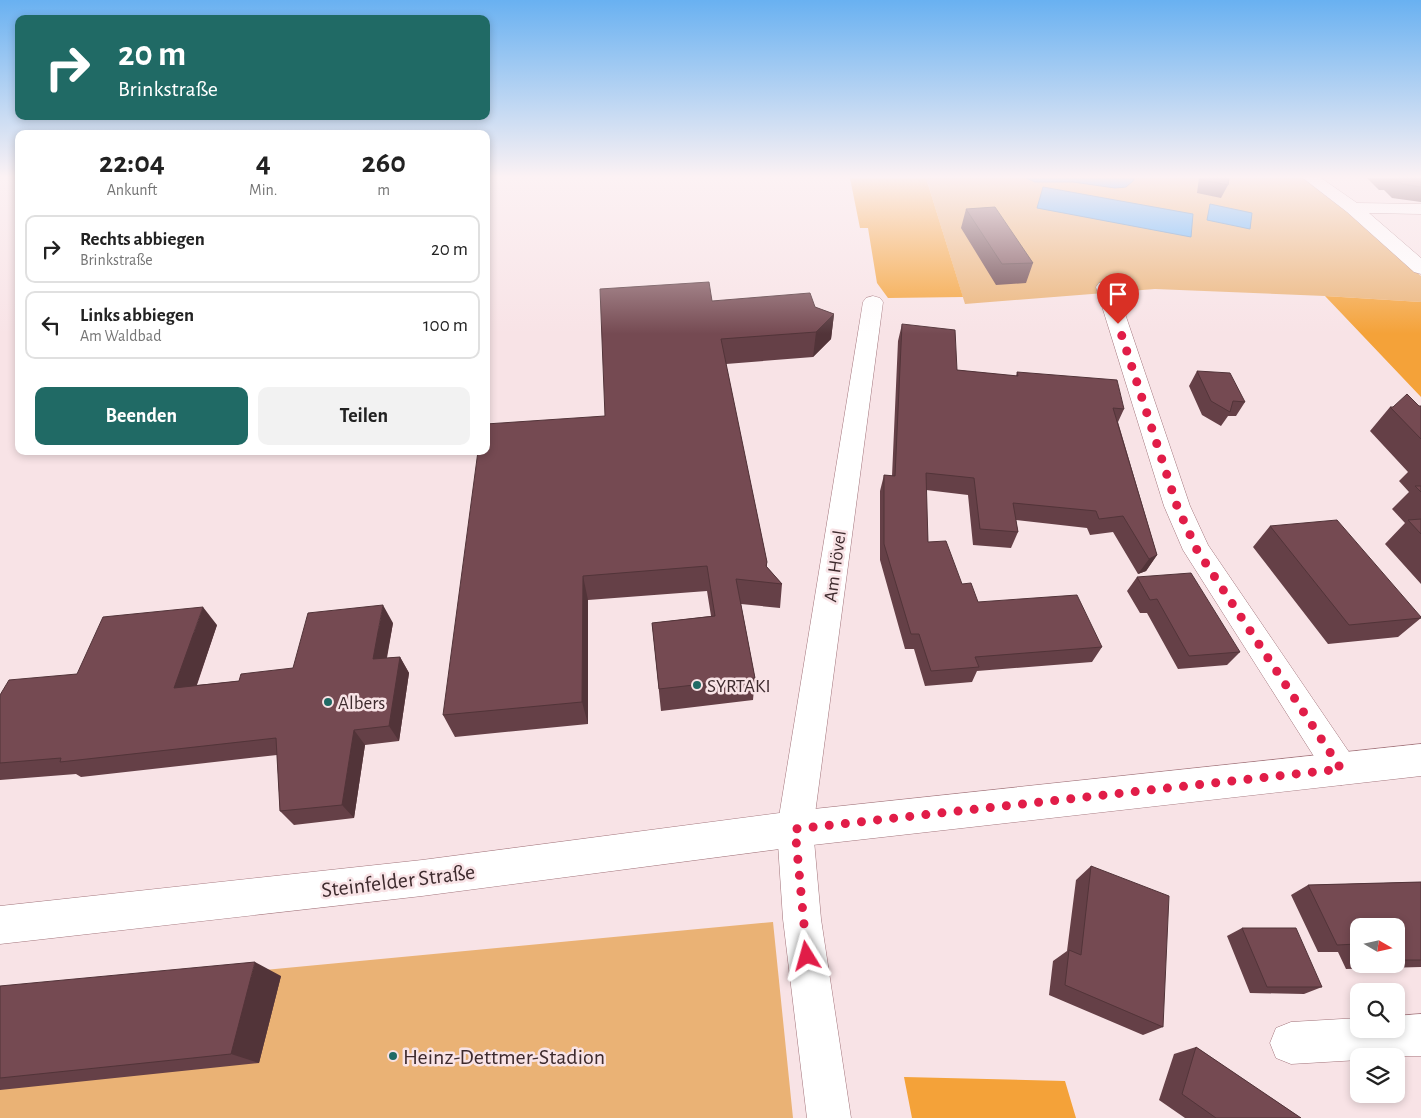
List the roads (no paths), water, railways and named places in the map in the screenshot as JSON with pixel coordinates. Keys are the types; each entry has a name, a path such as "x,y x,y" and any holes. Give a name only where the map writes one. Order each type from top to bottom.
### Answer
{"street":[{"path":"1378,230 1421,268"},
{"path":"1106,287 1177,506 1197,550 1341,769"},
{"name":"Am Hövel","path":"829,1118 802,919 795,829 873,302"},
{"name":"Steinfelder Straße","path":"0,925 422,878 795,829 1421,760"},
{"path":"1291,1043 1421,1035"}],"water":[{"path":"1155,230 1192,230 1191,237"}],"place":[{"name":"SYRTAKI","path":"697,685"},
{"name":"Albers","path":"328,702"},
{"name":"Heinz-Dettmer-Stadion","path":"393,1056"}]}
